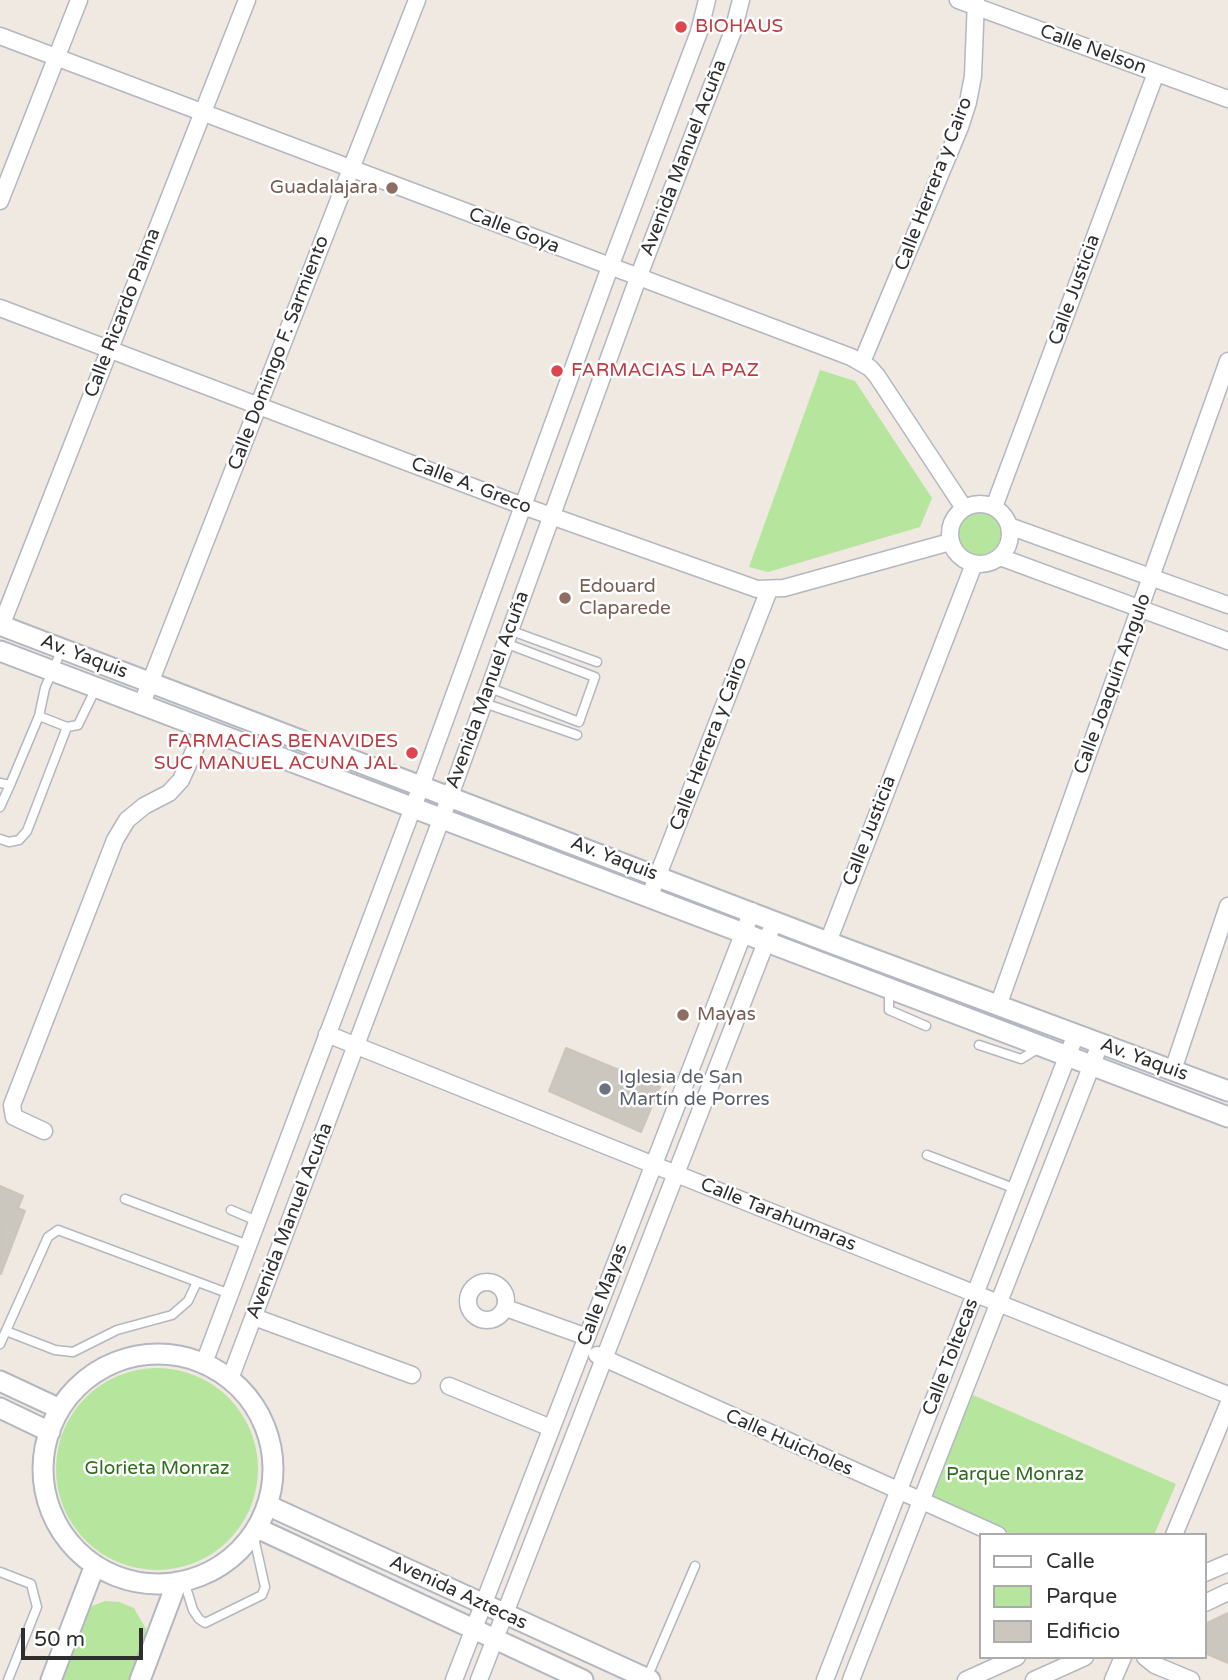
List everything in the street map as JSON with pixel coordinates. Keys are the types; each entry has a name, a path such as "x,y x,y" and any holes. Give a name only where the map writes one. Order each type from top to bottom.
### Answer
{"street":[{"path":"0,201 79,0"},
{"name":"Calle Ricardo Palma","path":"1,625 247,0"},
{"name":"Calle Domingo F. Sarmiento","path":"141,706 417,0"},
{"name":"Avenida Manuel Acuña","path":"204,1363 421,786 610,267 699,32 707,0"},
{"name":"Avenida Manuel Acuña","path":"230,1379 442,820 638,278 733,31 741,0"},
{"name":"Calle Nelson","path":"958,0 976,3 1228,99"},
{"name":"Calle Herrera y Cairo","path":"862,362 968,102 974,76 976,3"},
{"name":"Calle Goya","path":"0,36 638,278 834,349 862,362 877,376 964,508"},
{"name":"Calle Justicia","path":"994,507 1156,73"},
{"name":"Calle A. Greco","path":"0,308 523,506 740,584 769,590 950,542"},
{"name":"Calle Joaquín Angulo","path":"998,1006 1228,361"},
{"path":"981,503 994,507 1003,514 1009,526 1009,540 1000,556 987,563 974,564 958,556 950,542 952,522 964,508 981,503"},
{"path":"1009,526 1228,605"},
{"path":"1000,556 1228,641"},
{"name":"Calle Justicia","path":"828,942 974,564"},
{"name":"Calle Herrera y Cairo","path":"649,898 769,590"},
{"name":"Av. Yaquis","path":"1,625 828,942 1228,1091"},
{"name":"Av. Yaquis","path":"0,651 1228,1117"},
{"path":"44,1131 15,1117 12,1105 115,840 127,820 144,806 169,793 181,780 204,729"},
{"path":"1173,1070 1228,906"},
{"name":"Calle Mayas","path":"454,1680 752,911"},
{"name":"Calle Mayas","path":"479,1680 775,920"},
{"name":"Calle Tarahumaras","path":"327,1034 1228,1395"},
{"name":"Calle Toltecas","path":"825,1680 1076,1034"},
{"name":"Calle Toltecas","path":"851,1680 1100,1044"},
{"name":"Calle Huicholes","path":"506,1308 584,1343 604,1359 993,1533"},
{"path":"254,1317 412,1375"},
{"path":"164,1353 204,1363 230,1379 257,1409 271,1446 272,1486 255,1531 231,1558 214,1569 181,1581 143,1583 110,1573 95,1565 64,1535 47,1496 44,1464 50,1432 60,1409 87,1378 104,1367 143,1354 164,1353"},
{"path":"0,1381 60,1409"},
{"path":"449,1386 551,1428"},
{"path":"1175,1533 1228,1405"},
{"path":"0,1408 50,1432"},
{"name":"Avenida Aztecas","path":"267,1505 648,1679"},
{"name":"Avenida Aztecas","path":"255,1531 583,1680"},
{"path":"1207,1572 1228,1563"},
{"path":"51,1680 95,1565"},
{"path":"140,1680 181,1581"},
{"path":"1207,1602 1228,1592"},
{"path":"966,1680 1013,1659"},
{"path":"1034,1680 1081,1659"},
{"path":"1113,1680 1122,1659"},
{"path":"1148,1659 1155,1665 1191,1680"}],"lane":[{"path":"507,637 597,662"},
{"path":"487,696 579,722 595,677 507,637"},
{"path":"0,807 38,716 62,649"},
{"path":"38,716 66,727 78,725 96,688"},
{"path":"487,696 577,735"},
{"path":"0,839 9,842 19,840 27,831 66,727"},
{"path":"0,783 10,785"},
{"path":"889,989 889,1010 926,1026"},
{"path":"979,1045 1021,1059 1041,1046"},
{"path":"927,1155 1016,1189"},
{"path":"125,1199 248,1245"},
{"path":"231,1210 257,1221"},
{"path":"0,1343 48,1237 58,1230 229,1294"},
{"path":"6,1331 55,1350 73,1352 117,1330 172,1314 188,1301 197,1282"},
{"path":"181,1581 193,1610 201,1622 205,1623 262,1595 265,1587 255,1531"},
{"path":"648,1679 695,1566"},
{"path":"0,1572 31,1584 37,1607 8,1680"}],"green space":[{"path":"820,370 855,381 932,498 920,527 768,572 749,567"},
{"path":"979,511 994,518 1001,533 994,548 979,555 964,548 957,533 964,518"},
{"name":"Glorieta Monraz","path":"157,1368 196,1375 229,1397 251,1430 258,1469 251,1508 229,1541 196,1563 157,1570 118,1563 85,1541 63,1508 56,1469 63,1430 85,1397 118,1375"},
{"name":"Parque Monraz","path":"973,1395 1176,1484 1155,1533 1009,1533 928,1497"},
{"path":"105,1601 119,1602 134,1608 146,1629 145,1643 131,1680 60,1680 84,1615 92,1606"}],"building":[{"name":"Iglesia de San Martín de Porres","path":"566,1048 660,1087 641,1132 549,1091"},
{"path":"0,1186 23,1196 18,1208 25,1211 1,1274"},
{"path":"1228,1613 1228,1663 1207,1654 1207,1623"}],"place":[{"name":"BIOHAUS","path":"681,27"},
{"name":"Guadalajara","path":"392,188"},
{"name":"FARMACIAS LA PAZ","path":"557,371"},
{"name":"Edouard Claparede","path":"565,598"},
{"name":"FARMACIAS BENAVIDES SUC MANUEL ACUNA JAL","path":"412,753"},
{"name":"Mayas","path":"683,1015"},
{"name":"Iglesia de San Martín de Porres","path":"605,1089"}]}
